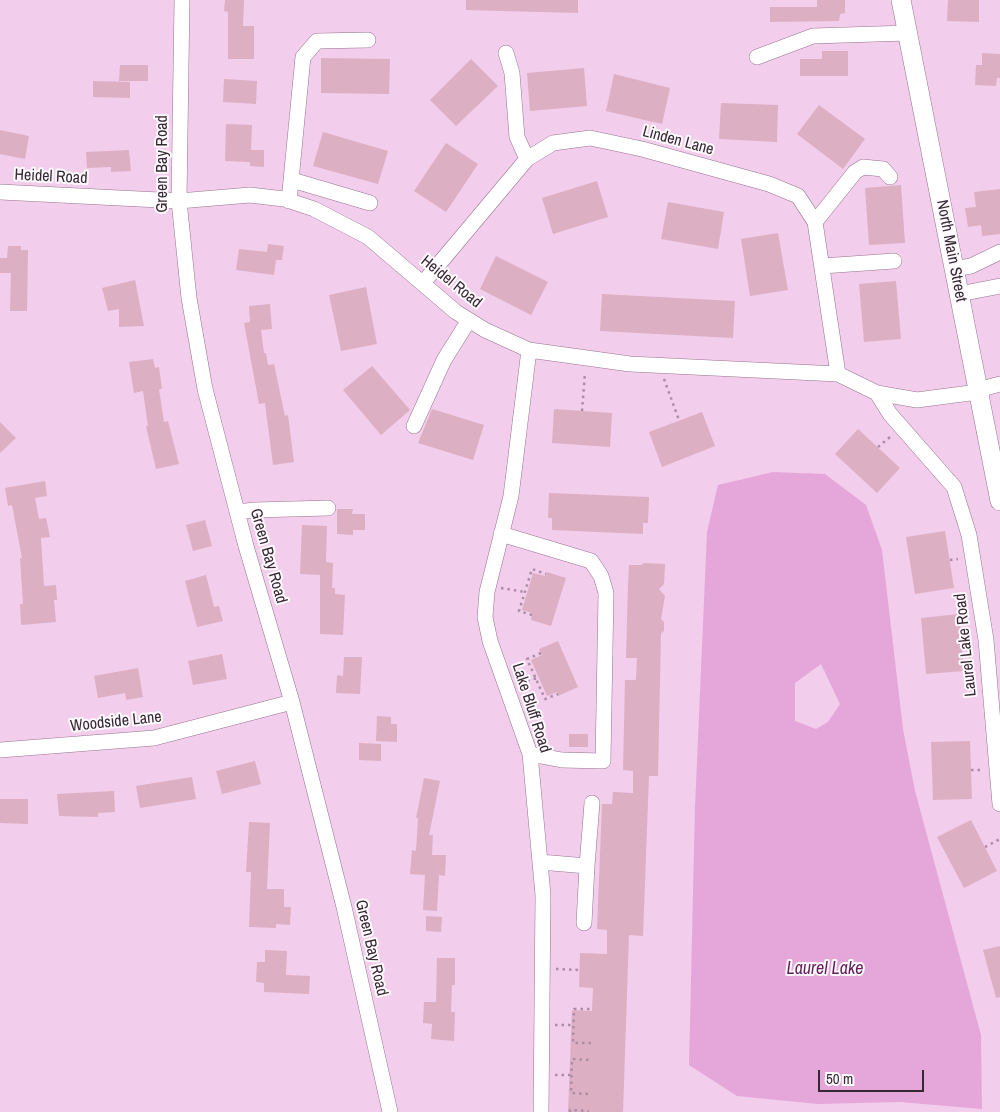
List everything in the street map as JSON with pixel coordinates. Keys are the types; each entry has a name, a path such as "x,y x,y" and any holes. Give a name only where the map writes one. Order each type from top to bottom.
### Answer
{"main road":[{"name":"North Main Street","path":"901,0 978,391 994,435 1000,501"}],"street":[{"name":"Green Bay Road","path":"182,0 178,201 189,298 205,389 237,512 292,702 344,907 390,1112"},
{"path":"757,57 813,36 908,33"},
{"path":"289,201 303,57 317,41 368,40"},
{"path":"506,53 512,73 517,137 527,159"},
{"name":"Linden Lane","path":"423,283 527,159 553,143 590,138 642,149 776,187 798,196 816,222 838,374"},
{"path":"816,222 855,172 863,167 883,169 890,177"},
{"path":"292,180 370,203"},
{"name":"Heidel Road","path":"0,192 178,201 250,195 289,201 314,209 368,237 456,312 485,330 529,350 587,359 659,366 838,374 877,393 917,400 978,391 1000,384"},
{"path":"954,269 971,266 1000,252"},
{"path":"822,266 894,261"},
{"path":"959,294 1000,286"},
{"path":"414,426 444,360 469,320"},
{"name":"Lake Bluff Road","path":"529,350 511,496 489,585 485,617 490,642 530,754 543,896 541,1112"},
{"name":"Laurel Lake Road","path":"877,393 890,414 954,486 969,535 986,640 1000,804"},
{"path":"237,512 328,508"},
{"path":"501,534 591,561 601,576 606,593 603,761 562,760 530,754"},
{"name":"Woodside Lane","path":"0,750 154,738 292,702"},
{"path":"584,924 592,803"},
{"path":"540,862 587,866"}],"path":[{"path":"582,411 587,359"},
{"path":"659,366 679,420"},
{"path":"532,615 519,611 532,570 546,574"},
{"path":"489,585 526,592"},
{"path":"541,653 527,659 546,699 558,694"},
{"path":"985,847 1000,839"},
{"path":"542,969 579,970"},
{"path":"591,1043 573,1042 574,1009 592,1009"},
{"path":"588,1094 571,1093 572,1059 591,1060"},
{"path":"570,1112 589,1111"}],"water":[{"name":"Laurel Lake","path":"773,472 825,474 866,505 882,550 903,729 915,791 981,1035 982,1109 900,1102 818,1104 737,1096 689,1065 695,807 707,532 718,485","holes":["821,664 840,704 828,722 816,729 795,721 795,683"]}],"building":[{"path":"225,0 244,0 243,26 254,26 254,59 228,59 228,12 224,11"},
{"path":"466,0 578,0 578,13 466,10"},
{"path":"817,0 845,0 845,13 840,14 839,21 770,22 770,7 817,7"},
{"path":"948,0 979,0 979,22 947,21"},
{"path":"822,51 848,51 848,76 800,76 800,59 822,59"},
{"path":"982,53 1000,54 1000,78 997,78 996,86 975,85 976,65 982,65"},
{"path":"321,58 390,59 389,94 321,93"},
{"path":"471,59 498,86 456,126 430,100"},
{"path":"120,65 148,65 148,81 119,81"},
{"path":"584,68 587,106 530,111 527,73"},
{"path":"614,74 670,88 662,124 606,111"},
{"path":"224,79 257,81 256,104 223,102"},
{"path":"93,81 130,82 130,98 93,97"},
{"path":"721,103 778,105 777,142 719,139"},
{"path":"819,105 865,139 843,169 797,134"},
{"path":"226,124 252,125 251,150 264,150 264,167 250,166 250,162 225,161"},
{"path":"0,130 29,136 25,159 0,154"},
{"path":"323,132 388,151 378,184 313,166"},
{"path":"446,143 478,164 446,212 414,191"},
{"path":"129,150 131,171 111,172 111,167 87,168 86,152"},
{"path":"597,181 608,217 553,234 542,198"},
{"path":"901,185 905,243 869,245 865,188"},
{"path":"1000,189 1000,234 982,236 981,225 968,227 965,208 976,207 974,192"},
{"path":"668,202 724,212 718,249 661,239"},
{"path":"778,233 788,290 750,296 741,239"},
{"path":"268,244 284,246 282,260 276,260 274,275 236,270 239,249 267,252"},
{"path":"8,246 21,246 21,250 28,250 27,311 10,311 11,273 0,273 0,258 7,258"},
{"path":"496,256 548,282 531,315 480,289"},
{"path":"135,280 144,326 119,327 119,309 108,311 102,288"},
{"path":"896,281 901,339 864,342 859,284"},
{"path":"366,287 377,344 341,351 329,295"},
{"path":"602,294 735,301 733,338 600,331"},
{"path":"270,304 272,329 261,330 264,353 266,353 268,365 274,364 285,416 288,415 294,462 273,465 265,403 259,404 244,323 250,322 249,306"},
{"path":"153,359 155,368 159,367 162,389 159,389 164,422 168,421 179,464 156,469 146,426 148,426 143,391 134,393 129,362"},
{"path":"372,366 410,410 381,435 343,390"},
{"path":"432,409 484,425 473,460 418,443"},
{"path":"554,409 612,413 610,447 552,443"},
{"path":"702,412 715,446 662,467 649,432"},
{"path":"0,422 16,438 0,453"},
{"path":"858,429 900,468 877,493 835,454"},
{"path":"45,481 47,496 35,498 39,519 46,518 50,537 41,538 44,586 56,585 57,600 54,600 56,622 21,625 20,604 23,604 20,558 22,558 12,505 8,506 5,488"},
{"path":"549,493 649,497 648,523 643,523 643,534 552,530 552,518 548,518"},
{"path":"337,509 353,509 352,514 365,514 365,530 353,530 353,535 337,534"},
{"path":"205,520 212,546 193,551 186,525"},
{"path":"302,525 327,526 326,562 333,563 332,588 335,588 335,594 345,595 343,635 320,634 320,575 300,574"},
{"path":"945,531 954,588 915,594 906,537"},
{"path":"644,563 665,564 664,584 659,589 665,596 661,619 664,622 664,631 661,633 658,776 649,776 643,936 629,935 623,1112 568,1112 572,1010 592,1011 593,988 579,987 580,953 607,954 607,930 597,929 602,804 612,804 613,792 633,793 633,771 623,770 625,680 636,680 637,658 626,658 628,585 629,565 641,565"},
{"path":"547,572 566,578 551,626 531,620 532,613 522,610 533,573 545,576"},
{"path":"206,575 214,607 219,606 223,621 197,627 185,581"},
{"path":"959,614 964,671 926,674 921,618"},
{"path":"558,641 578,687 558,696 557,692 547,696 531,660 542,655 539,649"},
{"path":"222,654 227,679 193,685 188,661"},
{"path":"344,657 362,657 360,694 336,693 337,675 343,676"},
{"path":"138,668 143,697 126,700 125,693 98,698 94,676"},
{"path":"377,716 391,717 391,724 397,724 397,742 376,741"},
{"path":"569,734 588,734 588,747 569,747"},
{"path":"970,741 972,799 933,800 931,742"},
{"path":"359,743 381,744 381,761 359,760"},
{"path":"255,761 261,784 222,794 216,771"},
{"path":"192,777 196,799 140,808 136,786"},
{"path":"424,778 440,781 429,835 433,835 432,855 446,855 445,876 439,875 437,911 423,910 425,875 410,874 412,850 416,851 418,818 416,818"},
{"path":"114,791 115,812 98,813 98,817 59,816 57,794"},
{"path":"0,799 28,799 28,824 0,823"},
{"path":"971,820 997,871 964,888 937,837"},
{"path":"249,822 270,823 267,889 284,889 284,907 291,907 290,925 276,924 276,928 249,927 251,872 246,872"},
{"path":"426,916 442,917 441,932 426,931"},
{"path":"1000,946 1000,997 996,998 983,950"},
{"path":"265,950 287,951 286,975 310,976 309,994 264,992 264,983 256,982 257,962 265,962"},
{"path":"437,958 455,958 455,985 452,985 451,1012 455,1012 454,1041 431,1039 432,1024 423,1023 424,1002 436,1002"}]}
